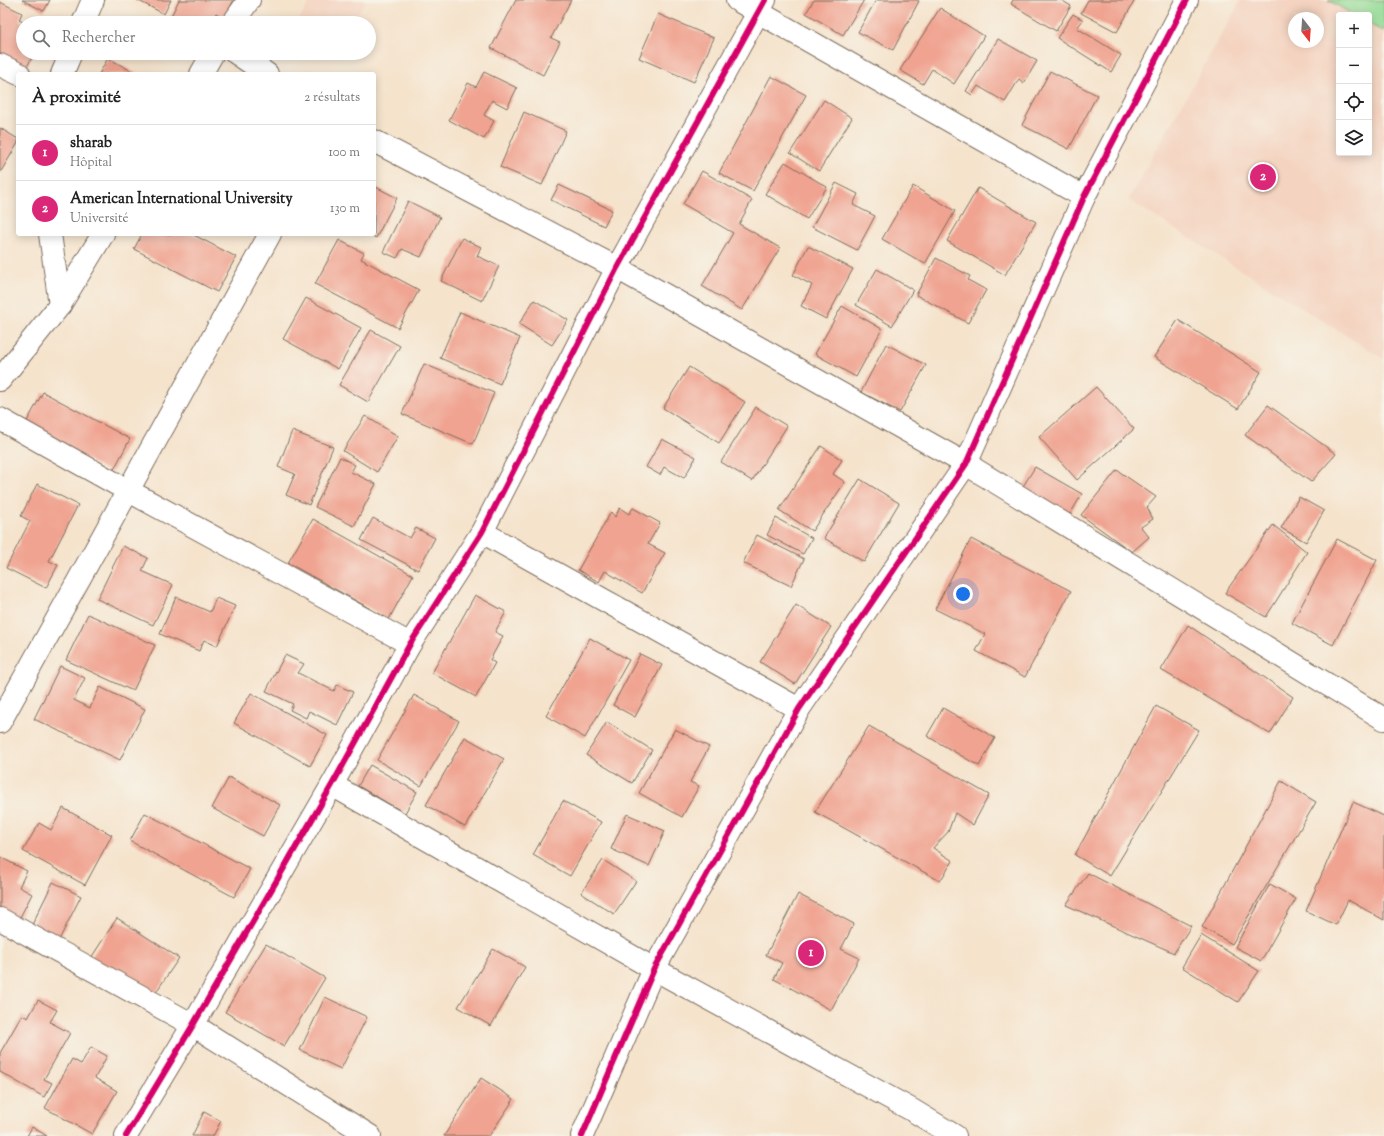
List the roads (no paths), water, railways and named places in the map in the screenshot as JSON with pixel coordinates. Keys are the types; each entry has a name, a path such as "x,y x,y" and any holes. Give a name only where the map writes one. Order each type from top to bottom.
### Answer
{"street":[{"path":"86,16 93,0"},
{"path":"238,16 249,0"},
{"path":"737,0 762,6 1084,197"},
{"path":"582,1136 654,969 799,709 966,464 1084,197 1188,0"},
{"path":"126,1136 193,1025 332,785 410,644 482,532 617,268 762,6"},
{"path":"63,72 68,60"},
{"path":"202,72 210,60"},
{"path":"246,60 264,72"},
{"path":"0,65 16,73"},
{"path":"376,142 617,268 966,464 1384,719"},
{"path":"50,236 60,306"},
{"path":"0,380 60,306 102,236"},
{"path":"0,722 269,236"},
{"path":"0,419 410,644"},
{"path":"482,532 799,709"},
{"path":"332,785 654,969 912,1110 955,1136"},
{"path":"0,919 193,1025 370,1136"}],"place":[{"name":"American International University","path":"1263,177"},
{"name":"sharab","path":"811,953"}]}
